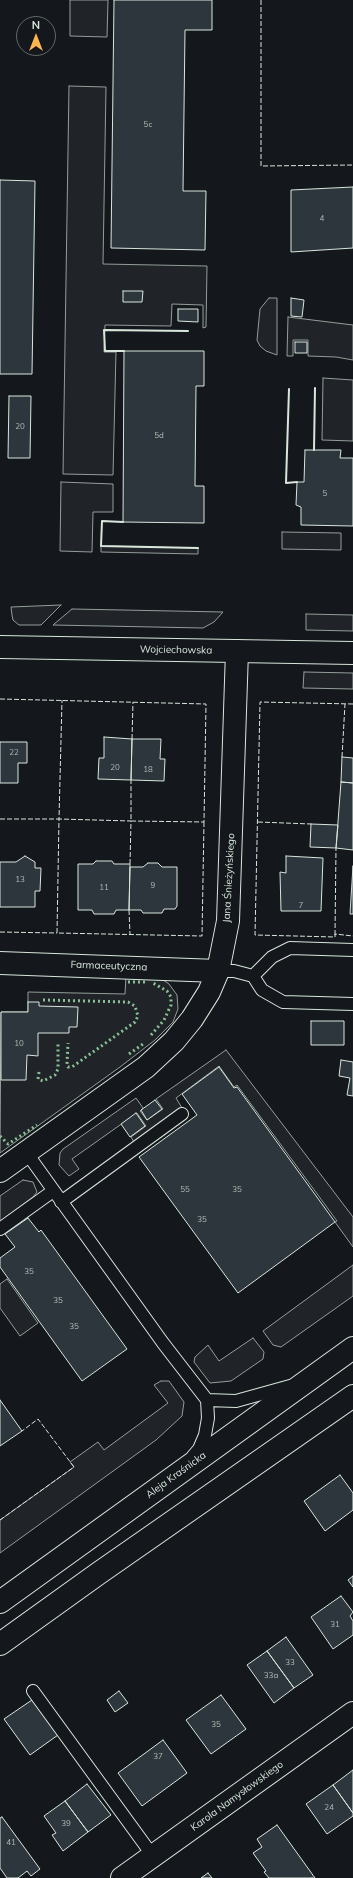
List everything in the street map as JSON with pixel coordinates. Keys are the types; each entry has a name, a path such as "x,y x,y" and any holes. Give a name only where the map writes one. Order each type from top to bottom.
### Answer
{"street":[{"name":"Wojciechowska","path":"0,647 353,652"},
{"name":"Jana Śnieżyńskiego","path":"0,1171 146,1066 174,1041 192,1019 209,992 218,971 228,921 237,651"},
{"name":"Farmaceutyczna","path":"0,963 176,968 218,971"},
{"name":"Aleja Kraśnicka","path":"0,1602 353,1348"},
{"path":"0,1644 106,1568 353,1396"},
{"name":"Karola Namysłowskiego","path":"122,1878 353,1713"}],"lane":[{"path":"253,976 272,957 290,948 353,950"},
{"path":"218,971 234,971 253,976 262,990 283,1002 353,1004"},
{"path":"61,1202 182,1114"},
{"path":"26,1152 61,1202 207,1400 208,1418 205,1434 199,1449 169,1481"},
{"path":"0,1229 53,1190"},
{"path":"207,1400 236,1401 310,1380"},
{"path":"33,1691 153,1856"}],"shaded area":[{"path":"70,0 108,0 107,37 70,36"},
{"path":"69,86 106,87 103,264 207,266 206,327 203,328 203,305 172,304 171,326 105,325 104,352 116,352 113,475 63,474"},
{"path":"269,298 277,298 277,355 266,351 260,346 257,340 260,309"},
{"path":"288,317 353,325 353,360 336,357 308,356 308,340 293,340 293,356 287,356"},
{"path":"323,378 353,380 353,441 322,440"},
{"path":"61,482 113,484 113,512 93,512 92,552 60,551"},
{"path":"282,532 341,533 341,550 282,549"},
{"path":"101,546 198,548 198,554 101,552"},
{"path":"61,605 41,625 19,625 13,620 11,607"},
{"path":"72,609 223,612 214,622 203,628 53,625"},
{"path":"306,614 353,615 353,631 306,630"},
{"path":"304,672 353,673 353,689 303,688"},
{"path":"126,976 157,976 169,984 177,995 178,1009 173,1022 155,1040 120,1067 0,1153 1,1012 28,1012 28,992 125,994"},
{"path":"226,1050 353,1217 353,1247 335,1222 337,1221 237,1085 234,1087 219,1066 176,1098 182,1108 134,1142 131,1137 146,1126 137,1113 72,1159 79,1169 69,1176 59,1165 60,1153 63,1149 136,1098 143,1108 140,1111 147,1120 163,1109 156,1099"},
{"path":"23,1180 33,1182 37,1192 33,1197 0,1221 0,1196"},
{"path":"353,1265 353,1296 281,1347 273,1345 263,1331"},
{"path":"7,1279 38,1323 20,1336 0,1308 0,1284"},
{"path":"253,1338 264,1352 263,1359 231,1381 210,1383 194,1362 195,1357 208,1345 219,1361"},
{"path":"161,1381 169,1381 184,1402 182,1416 156,1440 0,1553 0,1520 74,1467 70,1462 98,1442 104,1450 168,1403 154,1385"}],"building":[{"path":"114,0 212,0 212,30 185,30 183,191 206,191 205,250 111,248"},
{"path":"0,180 35,181 32,374 0,374"},
{"path":"353,187 353,248 291,252 291,190"},
{"path":"123,291 143,291 142,302 123,302"},
{"path":"291,298 304,300 302,317 291,316"},
{"path":"178,309 198,309 198,322 178,321"},
{"path":"295,342 307,342 307,353 295,353"},
{"path":"124,351 204,351 204,386 196,386 195,486 204,486 204,523 123,522"},
{"path":"9,396 31,396 30,458 8,458"},
{"path":"305,450 341,450 340,458 353,458 353,526 301,525 301,507 296,505 297,482 304,482"},
{"path":"104,737 132,739 131,780 98,779 99,758 104,758"},
{"path":"132,739 161,739 160,759 165,759 164,781 131,780"},
{"path":"0,742 27,742 27,763 18,763 18,783 0,783"},
{"path":"342,757 353,758 353,783 341,782"},
{"path":"341,782 353,783 353,850 336,848"},
{"path":"311,824 338,825 336,848 310,847"},
{"path":"25,856 35,862 35,868 41,868 40,891 35,891 35,907 0,907 0,862 16,862"},
{"path":"286,856 323,858 321,911 281,911 280,872 286,873"},
{"path":"96,861 112,861 114,864 130,864 129,910 116,910 114,914 94,914 92,910 78,910 78,864 93,864"},
{"path":"148,863 158,863 162,867 177,867 177,906 175,909 164,909 162,913 143,913 141,910 129,910 130,867 143,867"},
{"path":"353,866 353,914 350,914"},
{"path":"28,1002 39,1002 39,1006 78,1007 77,1027 69,1027 69,1033 38,1033 38,1056 27,1055 26,1080 1,1080 1,1012 28,1012"},
{"path":"311,1021 344,1021 344,1045 311,1045"},
{"path":"341,1060 353,1062 353,1096 347,1095 350,1078 339,1076"},
{"path":"219,1067 234,1088 237,1087 335,1222 238,1293 139,1157 197,1115 182,1094"},
{"path":"155,1100 162,1109 147,1120 141,1110"},
{"path":"136,1113 145,1126 130,1137 121,1124"},
{"path":"28,1218 39,1232 41,1230 127,1349 82,1381 0,1267 0,1258 15,1247 5,1234"},
{"path":"0,1400 22,1431 0,1446"},
{"path":"340,1475 353,1493 353,1510 325,1531 304,1501"},
{"path":"353,1576 353,1587 348,1580"},
{"path":"341,1596 353,1612 350,1616 353,1621 353,1635 333,1649 311,1617"},
{"path":"286,1637 313,1675 294,1688 267,1651"},
{"path":"267,1651 294,1688 274,1703 247,1665"},
{"path":"119,1691 128,1703 115,1712 107,1700"},
{"path":"221,1695 246,1729 211,1754 186,1720"},
{"path":"32,1700 58,1735 30,1755 4,1719"},
{"path":"163,1740 187,1773 142,1806 118,1773"},
{"path":"353,1770 353,1813 333,1785"},
{"path":"87,1784 111,1815 88,1832 65,1801"},
{"path":"333,1785 353,1813 353,1816 327,1834 306,1804"},
{"path":"65,1801 88,1832 63,1851 52,1835 56,1833 44,1816"},
{"path":"2,1817 40,1869 31,1876 27,1871 18,1878 7,1878 0,1868 0,1818"},
{"path":"277,1825 315,1878 269,1878 264,1872 266,1871 253,1853 262,1847 257,1839"},
{"path":"208,1873 212,1878 201,1878"}],"hedge":[{"path":"128,982 145,982"},
{"path":"151,1035 164,1020 171,1005 171,997 167,991 153,983"},
{"path":"43,1000 128,1002 135,1006 138,1016 135,1022 72,1067 68,1067 67,1064 68,1043"},
{"path":"39,1072 38,1079 43,1081 55,1075 58,1069 58,1043"},
{"path":"129,1054 143,1044"},
{"path":"0,1136 8,1144 37,1125"}],"fence":[{"path":"261,0 261,166 353,165"},
{"path":"0,699 206,704 204,822 131,821 131,780"},
{"path":"0,819 59,819 62,700"},
{"path":"132,739 133,702"},
{"path":"353,704 260,702 255,935 335,937 335,934 353,936"},
{"path":"342,757 345,704"},
{"path":"130,864 131,821 59,819 57,933 202,936 204,822"},
{"path":"258,822 311,824"},
{"path":"335,935 336,848"},
{"path":"129,910 130,934"},
{"path":"0,932 57,933"},
{"path":"0,1520 74,1467 38,1419 22,1431"}],"wall":[{"path":"124,351 105,351 104,330 188,331"},
{"path":"314,450 315,388"},
{"path":"289,389 286,483 297,482"},
{"path":"123,522 102,521 101,546 198,548"}]}
